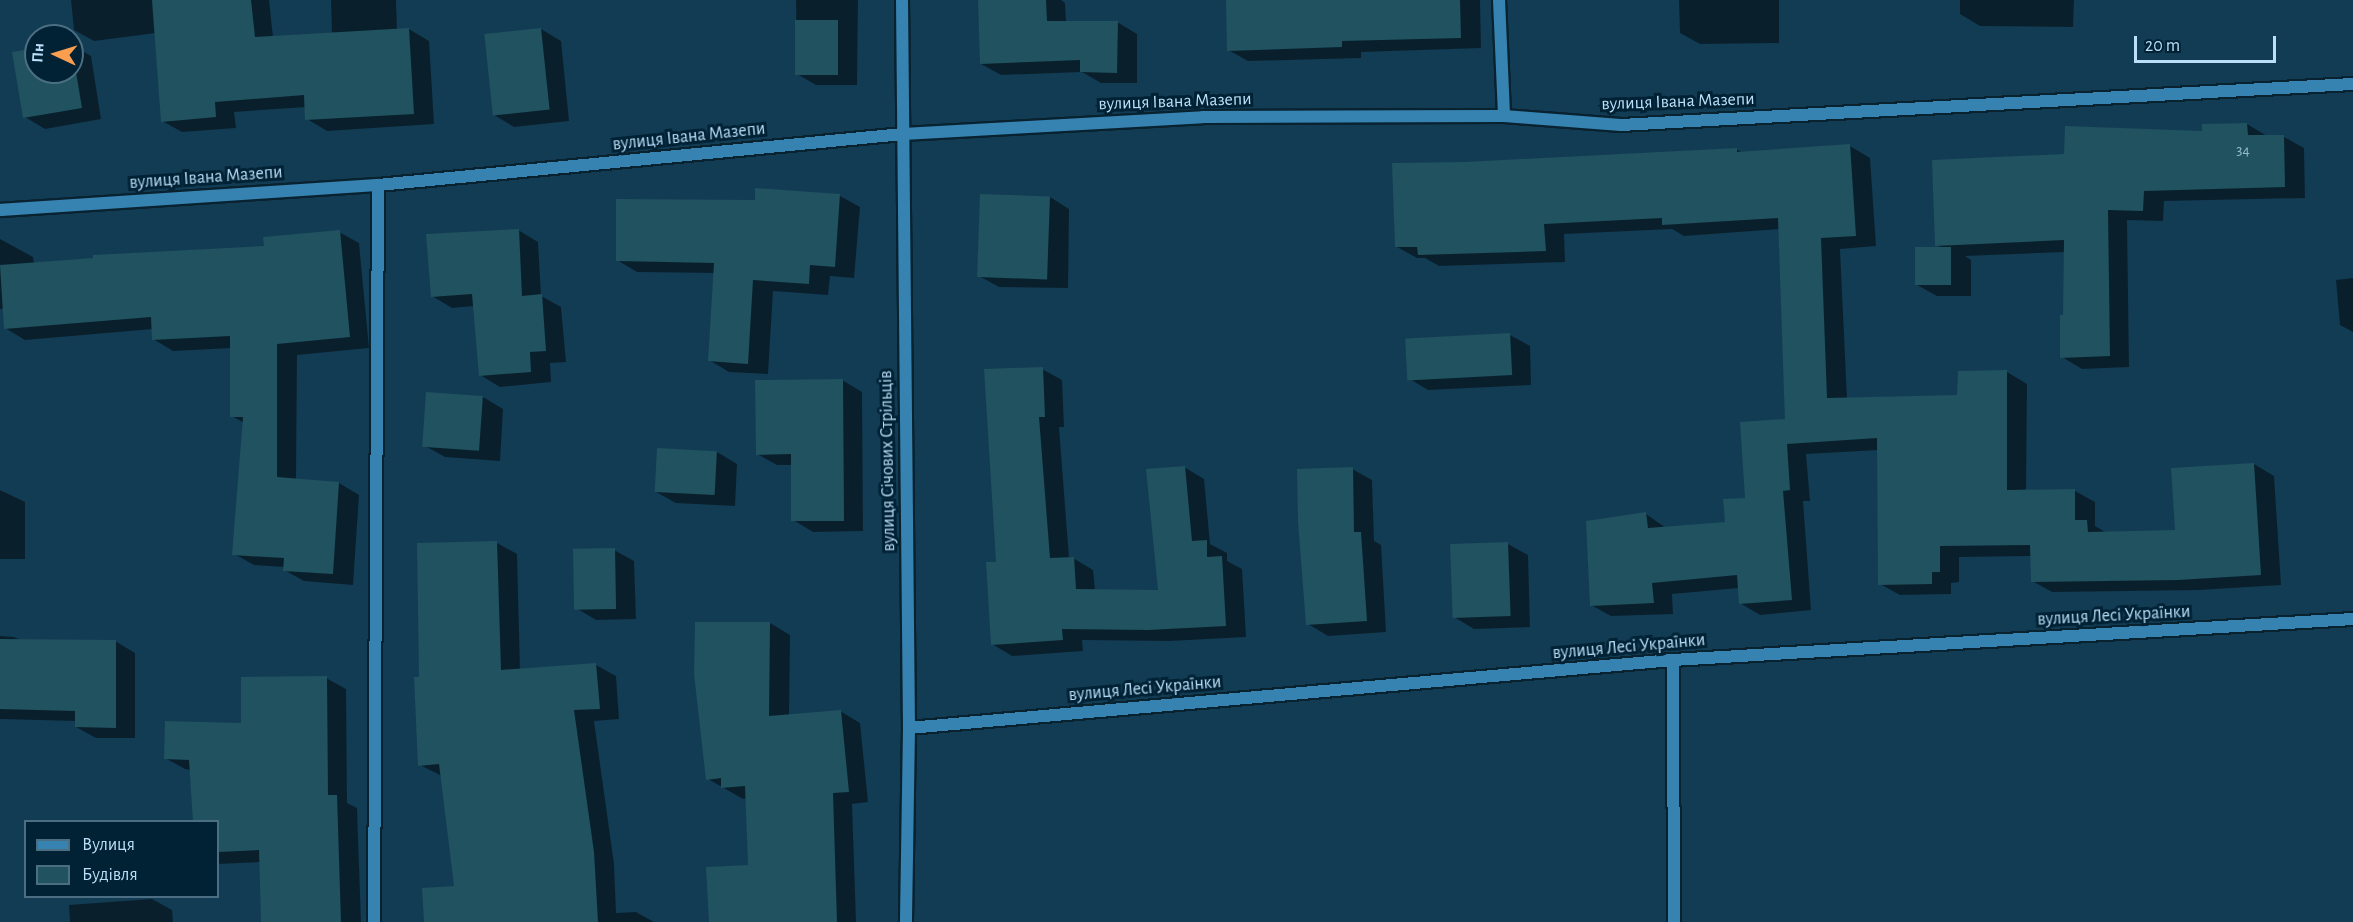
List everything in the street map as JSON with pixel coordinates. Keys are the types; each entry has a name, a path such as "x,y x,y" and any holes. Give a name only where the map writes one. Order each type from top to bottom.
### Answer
{"street":[{"name":"вулиця Січових Стрільців","path":"902,0 909,728 906,922"},
{"path":"1499,0 1504,116"},
{"name":"вулиця Івана Мазепи","path":"0,210 378,185 903,134 1203,117 1504,116 1621,125 2353,84"},
{"path":"374,922 378,185"},
{"name":"вулиця Лесі Українки","path":"909,728 1673,660 2353,619"},
{"path":"1673,660 1674,922"}],"building":[{"path":"152,0 251,0 255,37 409,28 414,114 305,120 304,95 215,102 216,117 161,122"},
{"path":"978,0 1046,0 1047,21 1118,21 1117,73 1080,72 1080,60 980,64"},
{"path":"1226,0 1460,0 1461,38 1342,41 1342,47 1227,51"},
{"path":"795,20 838,20 838,75 795,75"},
{"path":"541,28 550,110 493,116 484,34"},
{"path":"24,50 24,84 78,84 82,108 23,118 12,52"},
{"path":"2247,123 2248,135 2284,135 2285,187 2144,191 2143,211 2108,210 2110,356 2060,358 2064,240 1935,246 1932,160 2064,154 2065,126 2202,131 2202,124"},
{"path":"1850,144 1856,236 1821,238 1827,398 1957,395 1958,371 2007,370 2007,490 2075,489 2075,520 2087,520 2088,532 2175,530 2171,468 2254,463 2261,575 2178,580 2031,582 2030,545 1940,546 1940,572 1932,572 1932,584 1878,585 1877,438 1787,444 1790,490 1783,491 1792,600 1739,604 1737,575 1652,583 1654,603 1590,606 1586,521 1646,512 1648,528 1725,522 1723,499 1745,498 1740,422 1785,419 1778,218 1662,225 1662,218 1544,224 1546,251 1418,255 1417,247 1395,247 1392,163 1465,162 1737,148 1737,152"},
{"path":"755,188 840,194 835,267 810,265 809,284 753,280 748,364 708,361 714,263 616,261 616,199 755,200"},
{"path":"980,194 1050,196 1047,279 977,277"},
{"path":"519,229 522,296 542,294 546,351 530,352 531,372 479,376 472,294 431,297 426,234"},
{"path":"340,230 350,337 277,344 277,477 339,482 333,574 283,571 284,558 232,555 243,417 230,417 230,336 152,340 151,317 4,329 0,265 93,258 93,255 264,246 263,237"},
{"path":"1915,247 1951,247 1951,285 1915,285"},
{"path":"1510,333 1512,375 1407,380 1405,338"},
{"path":"1043,367 1045,417 1039,417 1050,558 1074,557 1076,589 1158,590 1146,469 1185,466 1192,541 1207,540 1207,557 1222,556 1226,626 1148,630 1062,629 1063,640 991,645 986,562 996,562 984,369"},
{"path":"843,379 844,521 791,521 791,454 756,455 755,380"},
{"path":"426,392 483,396 479,451 422,447"},
{"path":"657,448 717,451 715,495 655,492"},
{"path":"1353,467 1354,532 1361,532 1367,621 1306,625 1298,522 1297,469"},
{"path":"497,541 501,670 596,663 600,709 574,710 594,852 598,922 424,922 422,888 454,886 439,764 418,766 414,677 419,677 417,543"},
{"path":"1508,542 1511,616 1453,618 1450,544"},
{"path":"615,548 616,609 574,610 573,549"},
{"path":"695,622 770,622 769,716 841,710 849,792 833,793 837,922 709,922 706,867 748,865 745,786 721,788 721,778 706,780 694,674"},
{"path":"0,639 116,640 116,728 75,727 75,711 0,709"},
{"path":"327,676 328,795 337,795 341,922 261,922 259,850 219,852 219,820 193,820 189,760 164,759 165,721 241,723 241,677"}]}
